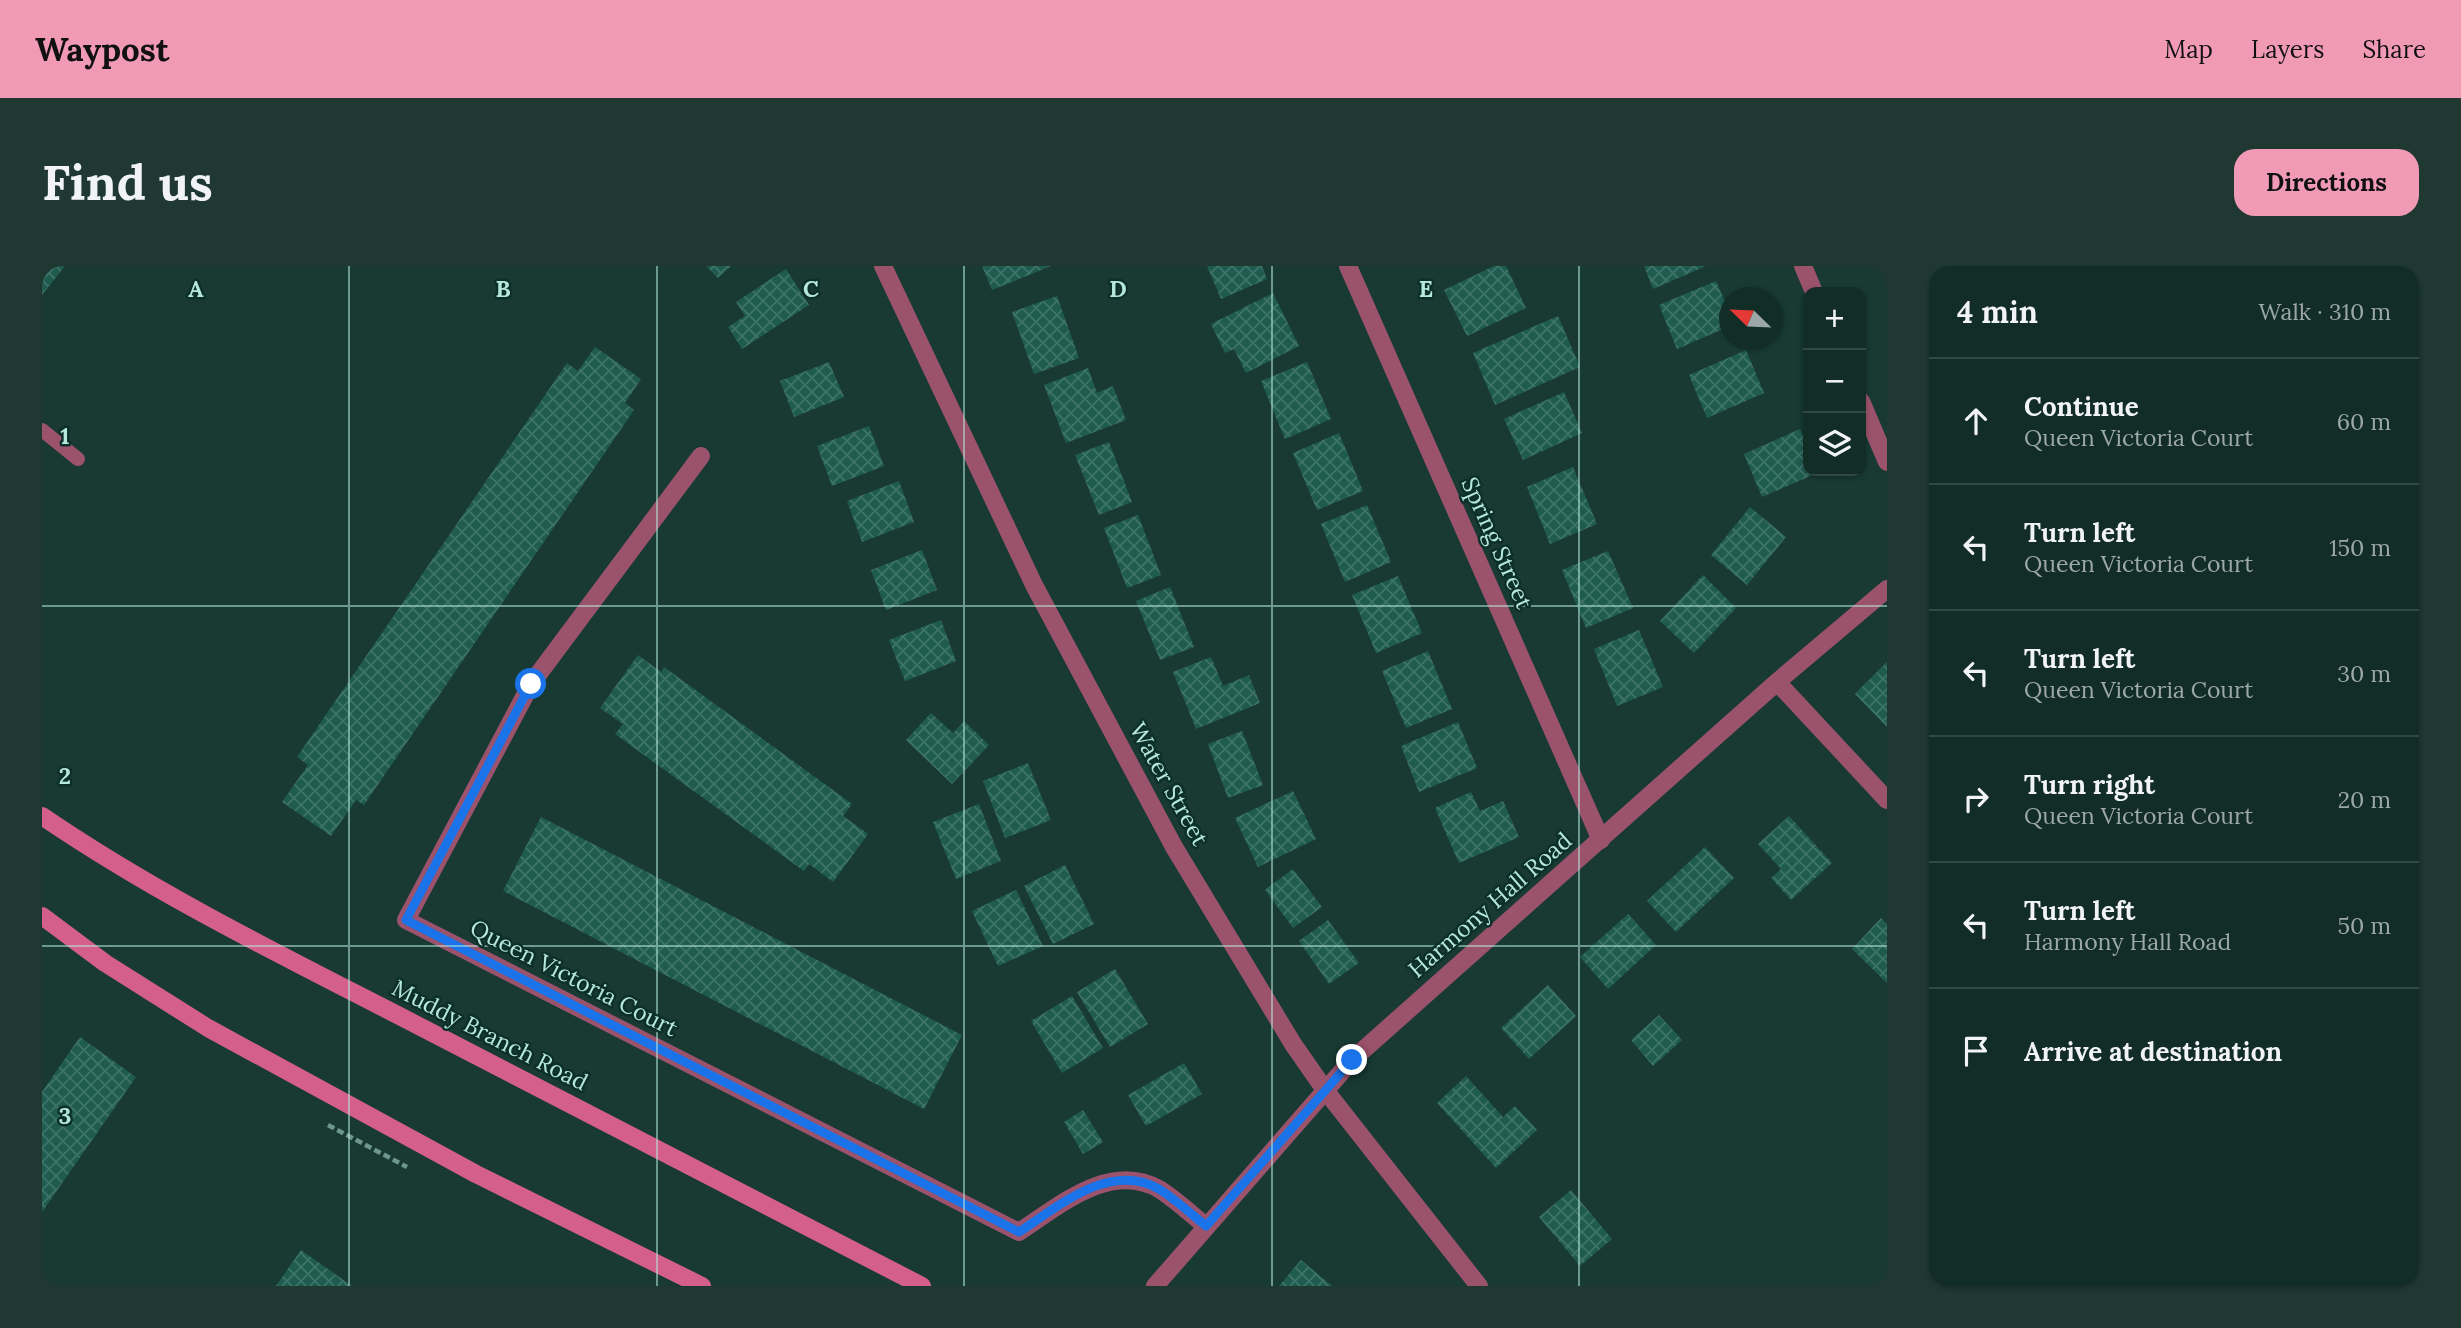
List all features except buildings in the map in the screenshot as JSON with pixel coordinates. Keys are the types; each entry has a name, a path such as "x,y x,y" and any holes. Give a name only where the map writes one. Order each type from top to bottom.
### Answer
{"main road":[{"name":"Muddy Branch Road","path":"42,816 78,841 331,981 922,1286"},
{"path":"42,916 105,963 208,1028 477,1174 702,1286"}],"street":[{"name":"Water Street","path":"883,266 1034,585 1156,814 1293,1044 1325,1090 1479,1286"},
{"name":"Spring Street","path":"1348,266 1601,840"},
{"path":"1803,266 1812,287"},
{"path":"1866,413 1887,462"},
{"name":"Queen Victoria Court","path":"701,456 531,684 406,920 1019,1232 1092,1186 1128,1178 1158,1189 1206,1226"},
{"name":"Harmony Hall Road","path":"1155,1286 1352,1060 1777,682 1887,589"},
{"path":"1777,682 1887,800"}],"lane":[{"path":"42,430 78,459"}],"route":[{"path":"531,684 406,920 1019,1232 1092,1186 1128,1178 1158,1189 1206,1226 1352,1060"}]}
